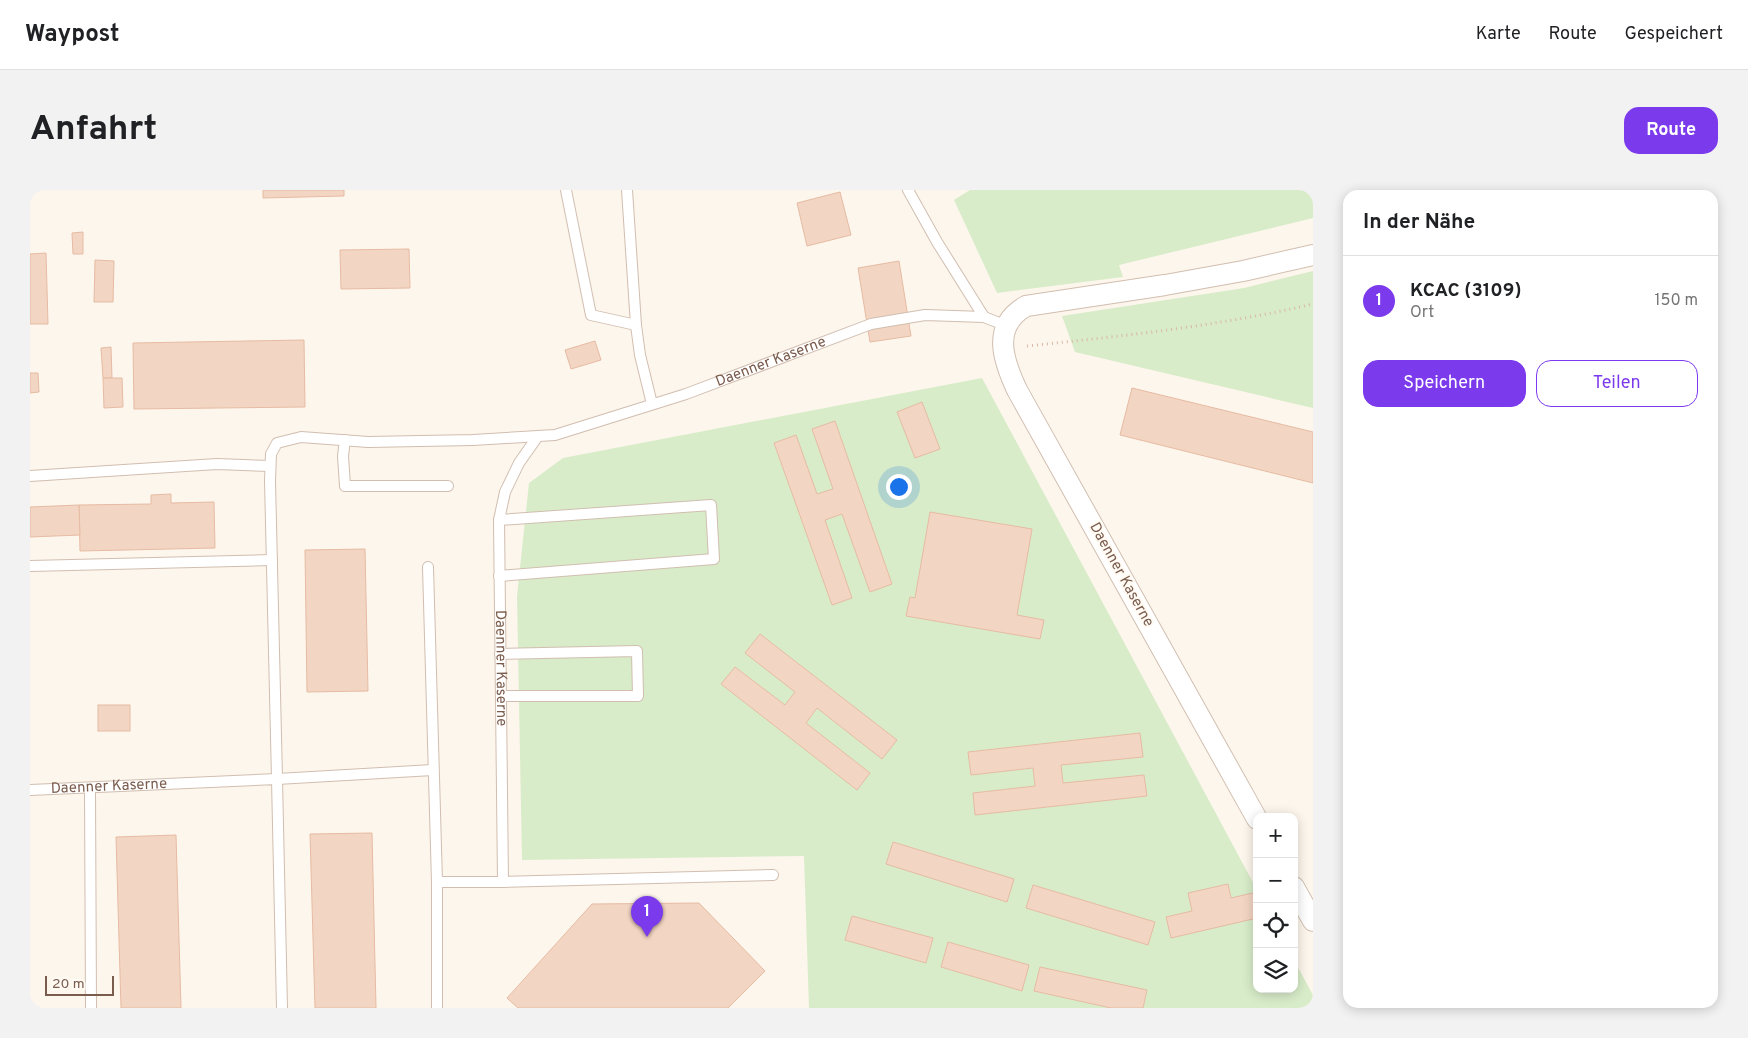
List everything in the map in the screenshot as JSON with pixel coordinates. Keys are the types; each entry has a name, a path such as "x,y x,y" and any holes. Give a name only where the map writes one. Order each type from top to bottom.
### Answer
{"street":[{"path":"1007,326 1012,316 1026,306 1243,271 1313,255"},
{"name":"Daenner Kaserne","path":"1007,326 1004,331 1002,347 1009,373 1017,390 1254,813"},
{"path":"1298,894 1313,921"}],"lane":[{"path":"566,190 591,315 636,325"},
{"path":"627,190 636,325 640,355 652,404"},
{"path":"908,190 937,242 984,318"},
{"name":"Daenner Kaserne","path":"282,1008 270,466 270,454 277,443 301,437 368,442 473,440 555,435 686,394 871,324 925,315 984,318 1007,326"},
{"name":"Daenner Kaserne","path":"503,882 499,520 505,492 519,463 538,436"},
{"path":"345,440 343,456 345,486 448,486"},
{"path":"30,476 217,464 270,466"},
{"path":"499,520 711,505 714,560 499,576"},
{"path":"30,566 272,560"},
{"path":"428,567 437,882 437,1008"},
{"path":"500,654 637,651 638,696 501,696"},
{"name":"Daenner Kaserne","path":"30,790 90,789 433,770"},
{"path":"90,789 91,1008"},
{"path":"437,882 773,875"}],"path":[{"path":"1027,346 1145,334 1268,314 1313,304"}],"green space":[{"path":"970,190 1313,190 1313,218 1119,265 1123,277 997,293 954,200"},
{"path":"1313,271 1313,408 1075,352 1062,316 1244,288"},
{"path":"982,378 1253,883 1253,993 1298,993 1298,967 1313,995 1313,1008 809,1008 804,856 522,860 517,596 529,483 563,458"}],"building":[{"path":"263,190 344,190 344,196 263,198"},
{"path":"840,192 851,235 807,246 797,203"},
{"path":"83,232 83,254 73,254 72,233"},
{"path":"409,249 410,288 341,289 340,250"},
{"path":"46,253 48,324 30,324 30,254"},
{"path":"95,260 114,261 113,302 94,302"},
{"path":"899,261 911,336 870,342 858,268"},
{"path":"304,340 305,407 134,409 133,343"},
{"path":"595,341 601,360 571,369 565,350"},
{"path":"111,347 112,378 103,378 101,348"},
{"path":"30,373 38,373 39,392 30,393"},
{"path":"103,378 122,378 123,407 104,408"},
{"path":"1132,388 1313,432 1313,483 1120,435"},
{"path":"922,402 940,449 915,458 897,412"},
{"path":"835,421 892,584 870,592 842,514 825,520 852,598 832,605 774,443 796,435 817,494 833,489 812,429"},
{"path":"171,494 171,503 214,502 215,548 80,551 79,505 151,504 151,495"},
{"path":"79,505 80,535 30,537 30,507"},
{"path":"930,512 1032,529 1017,615 1044,620 1040,639 906,616 910,597 915,598"},
{"path":"365,549 368,691 307,692 305,550"},
{"path":"760,634 897,740 882,759 817,708 806,723 870,773 857,790 721,684 735,667 785,705 795,692 745,653"},
{"path":"98,705 130,705 130,731 98,731"},
{"path":"1140,733 1143,757 1061,765 1063,783 1144,775 1147,796 975,815 973,793 1035,786 1033,768 971,775 968,752"},
{"path":"372,833 376,1008 315,1008 310,834"},
{"path":"176,835 181,1008 121,1008 116,837"},
{"path":"893,842 1014,879 1007,902 886,864"},
{"path":"1228,884 1231,898 1253,893 1253,919 1171,938 1166,917 1192,911 1188,893"},
{"path":"1033,885 1155,922 1148,945 1026,908"},
{"path":"699,903 765,971 728,1008 518,1008 507,998 592,904"},
{"path":"852,916 933,938 926,963 845,940"},
{"path":"948,942 1029,965 1022,991 941,967"},
{"path":"1040,967 1147,990 1143,1008 1111,1008 1034,991"}],"place":[{"name":"KCAC (3109)","path":"647,937"}]}
